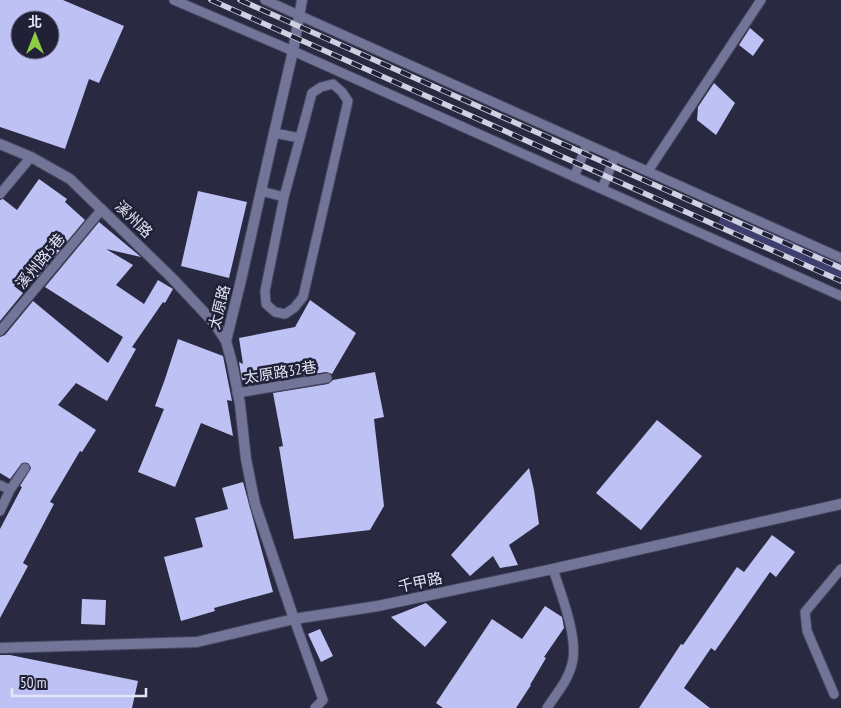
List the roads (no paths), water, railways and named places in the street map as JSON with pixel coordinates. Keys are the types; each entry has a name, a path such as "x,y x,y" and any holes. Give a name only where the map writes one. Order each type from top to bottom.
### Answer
{"street":[{"name":"太原路","path":"294,619 254,504 246,459 240,404 226,341 274,133 302,0"},
{"name":"溪州路","path":"0,144 30,157 70,179 172,278 215,324 226,341"},
{"name":"千甲路","path":"0,648 197,642 294,619 378,606 553,569 841,504"}],"lane":[{"path":"174,0 841,296"},
{"path":"265,0 841,258"},
{"path":"648,171 761,0"},
{"path":"333,84 348,101 303,297 294,308 285,314 275,312 266,304 265,291 284,197 312,93 321,87 333,84"},
{"path":"274,133 300,138"},
{"path":"574,176 588,145"},
{"path":"602,189 615,156"},
{"path":"0,194 30,157"},
{"path":"261,191 284,197"},
{"name":"溪州路5巷","path":"0,331 102,209"},
{"name":"太原路32巷","path":"237,393 327,378"},
{"path":"0,511 10,490 25,468"},
{"path":"0,485 10,490"},
{"path":"547,708 566,679 573,664 574,650 572,634 553,569"},
{"path":"834,694 807,632 805,612 841,569"},
{"path":"294,619 324,704 315,708"}],"railway":[{"path":"211,0 841,281"},
{"path":"240,0 841,268"}]}
